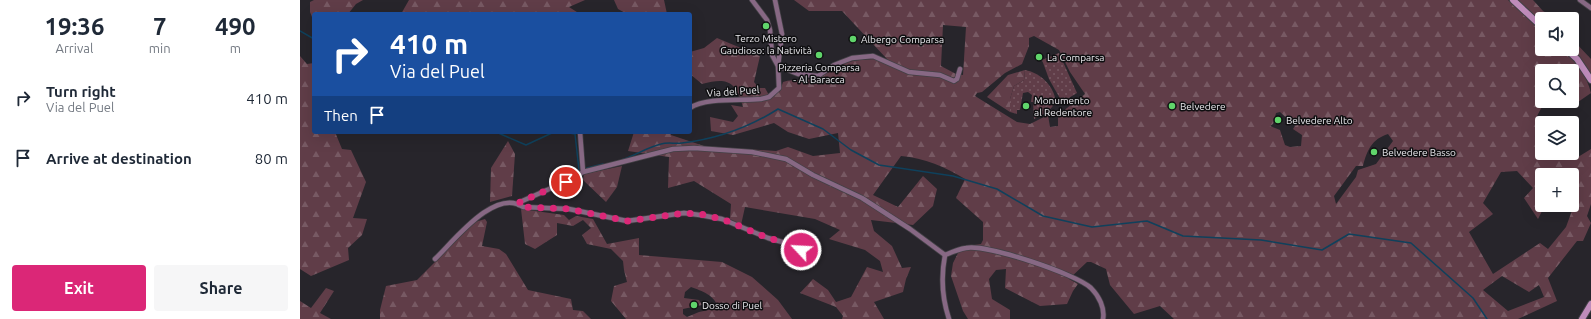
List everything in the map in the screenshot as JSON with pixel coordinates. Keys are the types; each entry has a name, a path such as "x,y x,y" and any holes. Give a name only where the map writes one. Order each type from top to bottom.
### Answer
{"main road":[{"path":"1513,0 1535,20"},
{"path":"1574,56 1591,80"},
{"path":"1582,319 1591,304"}],"street":[{"path":"752,0 767,20 770,30 772,55 778,66 798,74 818,76 834,65 852,58 873,56 909,72 940,75 954,81 957,79 960,69"},
{"path":"775,0 782,34 778,66"},
{"path":"1580,0 1591,8"},
{"name":"Via del Puel","path":"692,107 697,103 756,100 769,97 779,88 778,66"},
{"path":"580,134 583,172"},
{"path":"519,205 520,202 574,178 583,172 673,150 694,148 752,152 786,159 813,175 862,198 946,255"},
{"path":"435,259 470,224 490,208 502,203 519,205 523,207 569,209 627,221 684,213 700,214 722,219 768,238 793,245 801,250"},
{"path":"946,255 966,247 991,249 1015,255 1084,283 1095,292 1099,299 1103,319"},
{"path":"946,255 942,272 945,307 949,319"}],"green space":[{"path":"314,0 363,0 356,4 350,12 312,12 312,17 310,12 310,2"},
{"path":"409,0 585,0 569,7 577,12 402,12"},
{"path":"614,0 664,0 667,12 623,12 618,9"},
{"path":"794,0 1508,0 1535,25 1535,56 1569,56 1576,64 1535,64 1535,108 1541,108 1537,116 1535,116 1535,160 1579,160 1579,156 1591,149 1591,204 1587,216 1591,223 1583,241 1577,241 1548,278 1557,301 1518,319 1174,319 1160,306 1134,314 1110,285 1106,269 1091,262 1087,262 1069,279 1078,284 1067,304 1040,306 1005,288 1006,269 996,270 989,279 992,299 1010,310 1010,319 968,319 963,311 951,276 953,263 961,247 981,244 983,240 983,222 956,198 965,179 934,164 901,156 873,195 898,207 923,176 937,189 933,206 913,225 871,220 874,231 892,246 902,268 911,267 903,292 874,302 884,319 842,319 843,316 836,307 800,293 813,279 828,290 836,302 851,297 867,267 883,272 880,261 865,250 829,239 840,230 815,219 745,207 741,225 730,219 731,204 694,181 668,188 669,157 628,151 633,134 671,134 704,146 776,151 788,147 813,156 840,153 838,133 809,139 788,132 774,123 733,135 711,131 710,117 733,122 738,116 731,105 743,107 734,86 724,81 702,84 692,76 692,51 704,48 717,38 760,56 754,82 759,88 765,88 770,97 780,91 783,82 792,80 806,80 822,76 844,63 887,59 842,11 809,11","holes":["943,25 966,27 963,75 956,74 941,66","1034,36 1059,50 1070,72 1085,94 1058,115 1058,126 1050,127 1048,115 1030,124 1017,122 975,96 1005,73 1022,64 1029,46 1029,38","1280,112 1295,126 1293,129 1302,135 1301,146 1290,147 1285,145 1280,130 1270,126 1273,124 1276,113","1388,134 1393,141 1376,164 1358,170 1356,177 1336,204 1334,196 1356,166 1363,166 1368,150 1374,142 1382,136","1535,168 1579,168 1579,212 1571,212 1566,227 1548,249 1540,243 1493,274 1469,232 1493,214 1483,203 1501,172 1517,171 1533,188 1524,198 1538,219 1542,212 1535,212","1502,276 1529,292 1539,285 1544,297 1508,311 1483,290"]},
{"path":"1517,0 1533,0 1545,12 1535,12 1535,17"},
{"path":"1579,46 1591,59 1591,75 1579,56"},
{"path":"1059,53 1077,93 1062,102 1049,79 1042,60"},
{"path":"300,56 307,64 312,63 312,134 336,134 342,149 351,150 366,182 353,218 367,219 362,235 348,248 349,260 311,276 300,269"},
{"path":"1579,68 1587,80 1591,93 1579,101"},
{"path":"1025,70 1036,74 1046,81 1055,96 1056,102 1048,112 1034,119 1033,102 1031,102 1032,95 1028,92 1023,93 1020,110 1017,110 1017,114 1010,112 1010,99 1014,86 1024,80"},
{"path":"1025,70 1024,80 1014,86 1010,99 1010,112 987,97 1008,75"},
{"path":"508,141 515,154 512,196 490,202 491,168"},
{"path":"622,166 617,187 606,202 583,180 584,174"},
{"path":"521,209 564,215 569,220 576,216 593,219 607,244 639,238 639,255 722,262 752,277 778,300 792,319 626,319 611,301 614,286 627,282 623,261 611,249 587,244 582,235 591,228 583,220 573,226 557,223 557,235 535,249 525,244","holes":["691,287 704,292 711,297 718,308 699,312 687,317 683,314 683,309 702,305 699,300 684,298 685,292"]},
{"path":"485,219 487,222 482,246 499,249 506,254 528,290 571,299 573,310 583,311 591,319 380,319 380,310 386,286 417,280 475,222"},
{"path":"326,288 334,291 320,313 331,319 300,319 300,301 311,308"}],"waterway":[{"path":"300,31 312,38"},
{"path":"621,160 661,144 708,139 732,132 755,122 778,109 823,129 851,150 879,165 953,176 997,189 1043,216 1092,227 1147,221 1183,236 1261,240 1322,250 1349,234 1411,243 1473,298 1487,319"},
{"path":"501,134 526,145 550,134"},
{"path":"575,134 579,170"},
{"path":"587,168 603,164"}],"place":[{"name":"Terzo Mistero Gaudioso: la Natività","path":"766,26"},
{"name":"Albergo Comparsa","path":"853,39"},
{"name":"Pizzeria Comparsa - Al Baracca","path":"819,55"},
{"name":"La Comparsa","path":"1039,57"},
{"name":"Monumento al Redentore","path":"1026,106"},
{"name":"Belvedere","path":"1172,106"},
{"name":"Belvedere Alto","path":"1278,120"},
{"name":"Belvedere Basso","path":"1374,152"},
{"name":"Dosso di Puel","path":"694,305"}],"route":[{"path":"566,182 535,197 520,202 519,205 523,207 569,209 627,221 684,213 700,214 722,219 768,238 793,245 801,250"}]}
